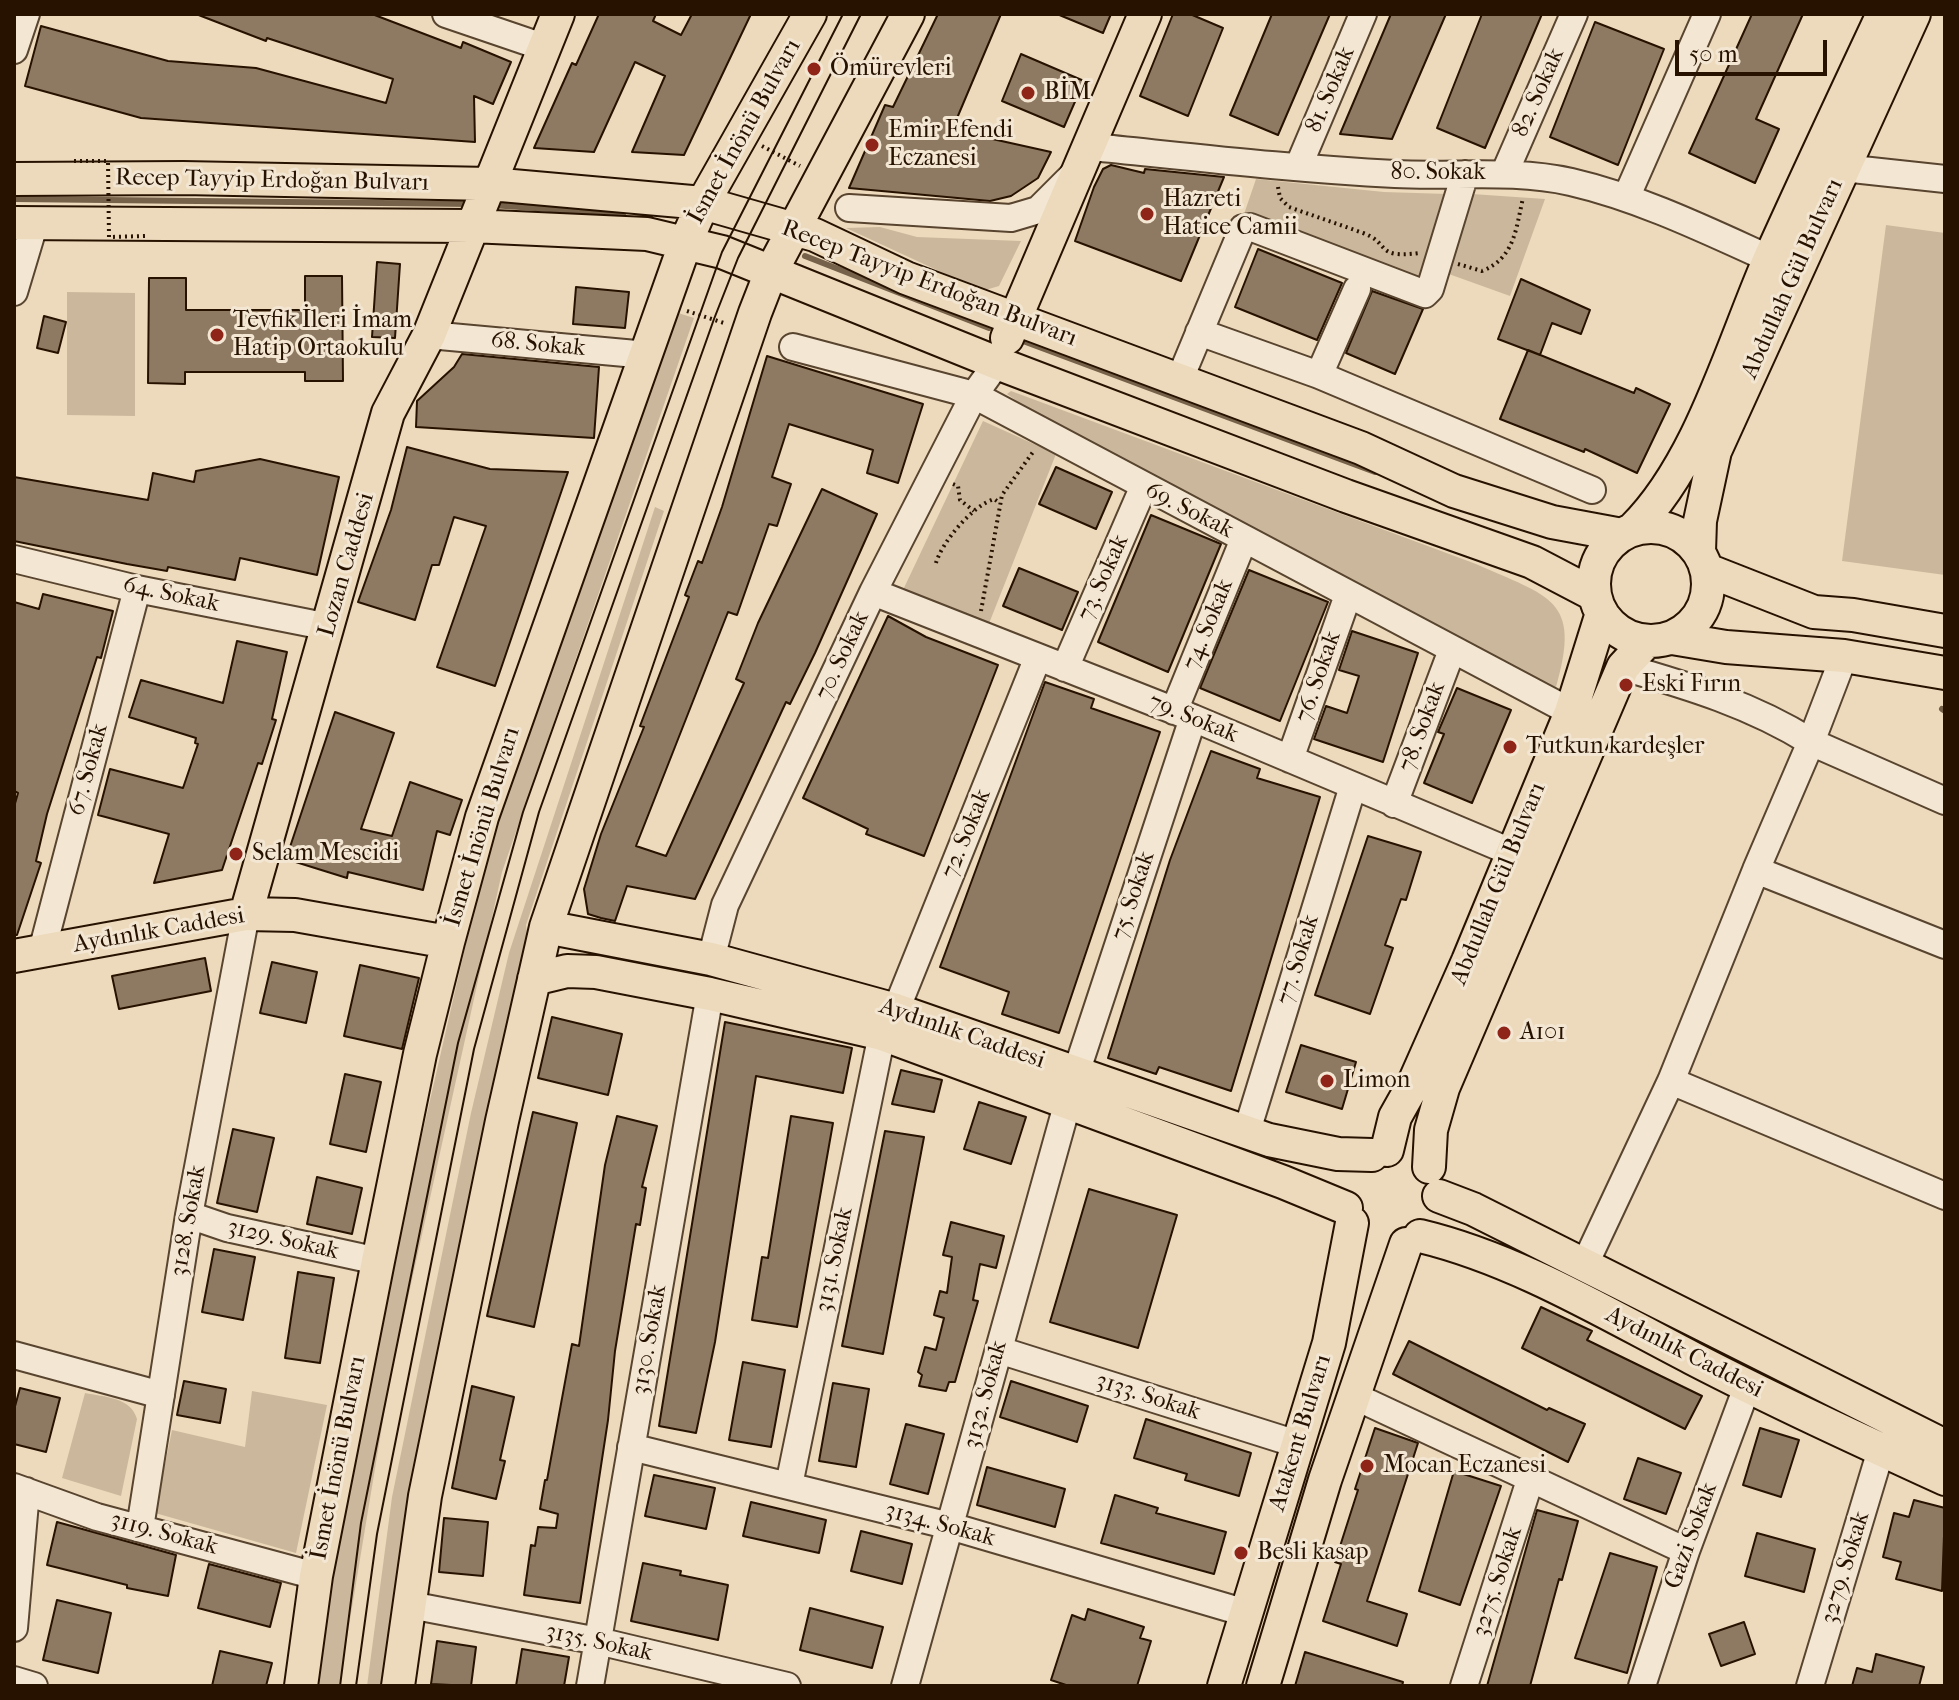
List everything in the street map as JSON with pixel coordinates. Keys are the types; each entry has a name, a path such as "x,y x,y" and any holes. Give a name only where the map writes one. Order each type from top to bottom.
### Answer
{"main road":[{"name":"Lozan Caddesi","path":"246,914 388,413 429,335 558,14"},
{"name":"İsmet İnönü Bulvarı","path":"301,1686 316,1576 420,1054 482,817 685,244 703,203 810,14"},
{"path":"398,1686 425,1496 546,927 771,272 908,14"},
{"path":"997,363 1087,157 1145,14"},
{"name":"Abdullah Gül Bulvarı","path":"1627,532 1651,511 1689,451 1770,259 1883,14"},
{"name":"Abdullah Gül Bulvarı","path":"1703,561 1701,518 1715,451 1914,14"},
{"name":"Recep Tayyip Erdoğan Bulvarı","path":"14,179 183,178 481,205 647,234 722,252 997,363 1346,496 1532,562 1599,604"},
{"name":"Recep Tayyip Erdoğan Bulvarı","path":"24,223 481,205 703,203 795,229 1015,320 1361,448 1454,491 1552,522 1627,532"},
{"path":"1659,639 1683,632 1701,613 1709,588 1703,561 1691,542 1669,529 1627,532 1598,562 1599,604 1621,633 1659,639 1726,647 1844,656 1945,673"},
{"path":"1703,561 1814,612 1853,615 1945,631"},
{"name":"Abdullah Gül Bulvarı","path":"1380,1152 1468,961 1571,712 1599,604"},
{"name":"Abdullah Gül Bulvarı","path":"1434,1182 1431,1130 1443,1088 1623,667 1659,639"},
{"name":"Aydınlık Caddesi","path":"28,954 246,914 295,915 448,942"},
{"name":"Aydınlık Caddesi","path":"546,927 711,959 889,1022 1076,1073 1246,1134 1338,1154 1380,1152"},
{"path":"710,994 711,959"},
{"name":"Aydınlık Caddesi","path":"534,979 567,971 596,972 710,994 889,1022 1067,1105 1283,1182 1349,1216"},
{"path":"1403,1151 1434,1182 1431,1225 1413,1240 1376,1243 1349,1216 1350,1177 1359,1164 1380,1152 1403,1151"},
{"name":"Aydınlık Caddesi","path":"1434,1182 1473,1209 1945,1446"},
{"name":"Atakent Bulvarı","path":"1224,1686 1329,1343 1349,1216"},
{"name":"Aydınlık Caddesi","path":"1413,1240 1455,1244 1554,1286 1747,1387 1945,1479"},
{"name":"Atakent Bulvarı","path":"1263,1686 1354,1396 1413,1240"}],"street":[{"path":"14,50 25,14"},
{"path":"446,14 543,47"},
{"name":"81. Sokak","path":"1289,164 1363,14"},
{"name":"82. Sokak","path":"1516,174 1574,14"},
{"path":"1626,198 1707,14"},
{"path":"849,208 1011,218 1038,210 1087,157"},
{"name":"80. Sokak","path":"1087,157 1289,164 1427,176 1516,174 1570,182 1626,198 1770,259"},
{"path":"1843,168 1945,179"},
{"path":"1179,381 1243,228 1250,227 1425,294 1430,289 1465,174"},
{"path":"14,292 24,223"},
{"path":"1319,375 1357,289"},
{"path":"1199,332 1319,375 1592,490"},
{"name":"68. Sokak","path":"429,335 647,355"},
{"name":"69. Sokak","path":"793,347 974,395 1143,488 1571,712"},
{"name":"70. Sokak","path":"711,959 725,905 873,592 974,395 997,363"},
{"name":"73. Sokak","path":"1065,668 1143,488"},
{"name":"74. Sokak","path":"1183,715 1244,539"},
{"name":"64. Sokak","path":"14,559 137,589 329,627"},
{"name":"67. Sokak","path":"28,954 137,589"},
{"name":"79. Sokak","path":"873,592 977,631 1511,852"},
{"name":"76. Sokak","path":"1290,759 1348,595"},
{"name":"78. Sokak","path":"1394,804 1452,650"},
{"path":"1584,1266 1671,1081 1844,656"},
{"name":"72. Sokak","path":"889,1022 1038,657"},
{"path":"1623,667 1711,693 1783,724 1811,742 1945,801"},
{"name":"75. Sokak","path":"1076,1073 1183,715"},
{"name":"77. Sokak","path":"1246,1134 1353,786"},
{"path":"1756,870 1945,945"},
{"name":"3128. Sokak","path":"140,1528 189,1215 246,914"},
{"name":"3130. Sokak","path":"590,1686 710,994"},
{"name":"3131. Sokak","path":"789,1485 889,1022"},
{"path":"1671,1081 1945,1196"},
{"name":"3132. Sokak","path":"905,1686 1067,1105"},
{"name":"3129. Sokak","path":"189,1215 227,1228 378,1261"},
{"name":"3133. Sokak","path":"999,1350 1297,1444"},
{"path":"14,1355 161,1395"},
{"name":"Gazi Sokak","path":"1642,1686 1686,1551 1747,1387"},
{"path":"1354,1396 1686,1551"},
{"name":"3134. Sokak","path":"631,1447 950,1526 1246,1613"},
{"name":"3279. Sokak","path":"1810,1686 1881,1450"},
{"name":"3275. Sokak","path":"1464,1686 1531,1477"},
{"path":"14,1628 20,1489"},
{"name":"3119. Sokak","path":"20,1489 140,1528 316,1576"},
{"name":"3135. Sokak","path":"410,1605 598,1641 787,1686"},
{"path":"14,1680 34,1686"}],"path":[{"path":"754,159 761,145 822,178"},
{"path":"74,161 108,161 109,237 146,236"},
{"path":"1289,164 1280,198 1289,207 1367,234 1382,249 1404,257 1422,253 1482,271 1499,260 1513,245 1516,174"},
{"path":"665,305 729,325 736,305 755,313"},
{"path":"977,631 1000,503 1015,476 1047,434"},
{"path":"958,486 960,500 974,511"},
{"path":"936,563 974,511 986,501 994,499 1000,503"}],"shaded area":[{"path":"1256,179 1384,192 1448,194 1421,283 1243,217"},
{"path":"1472,194 1545,199 1510,296 1446,273"},
{"path":"1886,225 1945,233 1945,575 1842,561"},
{"path":"880,227 917,237 1021,241 999,286 982,291 846,228"},
{"path":"67,292 135,293 135,416 67,415"},
{"path":"675,312 694,318 502,872 389,1384 339,1686 315,1686 338,1540 377,1331 484,865 513,769"},
{"path":"1011,391 1476,564 1540,594 1553,604 1561,618 1565,635 1556,687 1414,620 1024,406 1007,394"},
{"path":"983,421 1056,454 988,626 903,590"},
{"path":"655,507 664,511 526,925 528,942 518,977 384,1686 367,1686 392,1497 471,1113 509,953"},
{"path":"252,1391 327,1405 296,1553 155,1513 172,1430 245,1447"},
{"path":"85,1393 123,1402 137,1419 121,1496 62,1478"}],"building":[{"path":"196,14 372,14 461,48 463,42 511,62 493,104 474,96 475,142 141,118 25,86 41,26 168,61 256,68 386,103 393,79 267,38 266,41"},
{"path":"599,14 656,14 653,21 681,35 692,14 751,14 684,155 632,152 665,76 635,62 594,152 534,148 572,63 576,65"},
{"path":"938,14 1001,14 952,130 1051,152 1038,178 1011,196 990,201 849,188 885,105 893,107"},
{"path":"1057,14 1111,14 1103,33"},
{"path":"1173,14 1190,14 1223,28 1188,116 1140,96"},
{"path":"1272,14 1330,14 1278,135 1230,115"},
{"path":"1391,14 1446,14 1392,139 1340,134"},
{"path":"1482,14 1542,14 1485,148 1437,128"},
{"path":"1752,14 1803,14 1756,119 1779,129 1755,183 1689,153"},
{"path":"1595,22 1664,49 1618,165 1550,137"},
{"path":"1021,54 1084,81 1064,127 1002,101"},
{"name":"Hazreti Hatice Camii","path":"1111,165 1144,173 1145,169 1224,177 1181,281 1075,241 1094,187 1103,169"},
{"path":"1258,249 1342,283 1317,340 1235,307"},
{"path":"377,262 400,264 395,338 372,337"},
{"path":"305,276 342,276 343,381 305,381 305,372 185,372 185,384 148,383 149,278 186,278 186,310 305,310"},
{"path":"1521,279 1590,310 1581,334 1552,323 1540,355 1498,339"},
{"path":"576,287 629,292 625,328 573,324"},
{"path":"1372,291 1423,309 1395,374 1346,353"},
{"path":"44,316 66,322 58,353 37,348"},
{"path":"1528,350 1634,393 1636,388 1670,404 1637,473 1585,449 1584,452 1500,419"},
{"path":"462,354 599,367 594,438 416,427 417,401 454,367"},
{"path":"767,356 923,404 898,483 867,473 873,450 789,424 772,477 791,484 777,526 769,524 737,615 728,612 636,846 666,856 744,683 736,679 758,623 822,489 877,514 815,653 790,704 786,702 695,899 627,886 615,921 588,914 584,889 601,834 644,727 640,726 689,597 685,595 698,561 702,563 722,507"},
{"path":"407,447 490,469 568,472 495,686 437,667 486,526 454,517 439,565 432,565 415,620 358,602 391,510"},
{"path":"260,459 339,477 317,575 240,558 235,580 168,567 167,571 127,564 14,541 14,477 148,500 153,473 194,482 196,471"},
{"path":"1056,467 1112,492 1096,529 1039,504"},
{"path":"1151,515 1221,544 1168,672 1098,642"},
{"path":"1019,568 1078,592 1062,630 1003,606"},
{"path":"1249,570 1328,602 1280,721 1200,688"},
{"path":"43,594 113,611 101,658 97,657 47,814 36,861 41,863 17,935 14,935 14,807 18,793 14,791 14,602 39,609"},
{"path":"888,616 926,637 998,665 924,856 866,834 868,829 803,798"},
{"path":"1352,631 1418,653 1383,762 1314,739 1326,706 1347,713 1359,676 1339,670"},
{"path":"237,641 287,652 272,719 276,720 262,764 258,763 222,870 154,883 169,834 98,815 110,769 183,788 198,744 195,743 196,738 129,717 141,680 223,703"},
{"path":"1045,682 1094,699 1091,708 1160,732 1059,1033 1002,1014 1009,992 940,967"},
{"path":"1457,688 1511,710 1472,803 1424,783 1444,734 1438,732"},
{"path":"335,712 394,733 361,829 392,836 410,782 462,800 450,835 437,831 423,890 348,872 347,878 286,859"},
{"path":"1211,751 1260,769 1257,778 1320,797 1231,1091 1159,1067 1156,1074 1108,1058 1170,860"},
{"path":"1368,836 1421,852 1406,900 1401,899 1385,945 1393,948 1370,1014 1315,995"},
{"path":"205,958 211,991 119,1009 112,976"},
{"path":"272,962 317,972 306,1023 260,1013"},
{"path":"360,965 419,978 402,1049 344,1036"},
{"path":"552,1017 622,1034 608,1095 538,1078"},
{"path":"725,1022 852,1048 843,1093 756,1076 715,1342 696,1433 659,1426"},
{"path":"1301,1045 1356,1062 1342,1109 1286,1092"},
{"path":"901,1070 942,1080 934,1112 892,1104"},
{"path":"345,1074 381,1082 366,1152 330,1144"},
{"path":"979,1102 1026,1117 1011,1164 964,1149"},
{"path":"533,1112 577,1123 534,1327 487,1316"},
{"path":"617,1116 657,1126 642,1187 646,1188 640,1225 636,1224 615,1351 608,1420 580,1603 524,1595 531,1545 535,1546 538,1527 556,1528 558,1514 540,1509 572,1344 579,1346 605,1165"},
{"path":"791,1116 833,1123 797,1327 752,1320 762,1257 768,1258"},
{"path":"233,1129 274,1138 257,1212 217,1203"},
{"path":"885,1131 924,1137 883,1354 842,1346"},
{"path":"317,1177 362,1188 352,1234 307,1224"},
{"path":"1089,1189 1177,1215 1138,1348 1050,1322"},
{"path":"951,1222 1004,1236 996,1268 980,1264 973,1300 978,1301 955,1382 949,1382 946,1391 919,1386 922,1375 918,1372 925,1347 936,1350 944,1318 934,1315 940,1291 947,1293 952,1257 943,1255"},
{"path":"214,1249 255,1257 243,1320 202,1312"},
{"path":"298,1272 334,1278 320,1363 285,1358"},
{"path":"1541,1307 1592,1331 1587,1340 1702,1396 1685,1429 1522,1348"},
{"path":"1409,1341 1547,1410 1549,1408 1585,1424 1568,1462 1393,1374"},
{"path":"743,1362 785,1370 771,1447 729,1440"},
{"path":"184,1381 226,1389 220,1423 177,1415"},
{"path":"1011,1381 1088,1406 1077,1442 1000,1417"},
{"path":"833,1383 869,1389 856,1467 819,1461"},
{"path":"472,1386 514,1397 500,1460 505,1461 496,1499 452,1488"},
{"path":"20,1388 60,1398 46,1452 14,1444 14,1410"},
{"path":"1146,1419 1251,1453 1239,1496 1185,1480 1187,1474 1134,1458"},
{"path":"906,1424 944,1434 928,1494 890,1484"},
{"path":"1375,1428 1418,1443 1367,1601 1407,1614 1397,1646 1323,1621 1341,1564 1335,1562"},
{"path":"1760,1428 1799,1440 1781,1497 1743,1485"},
{"path":"1638,1458 1681,1473 1666,1514 1624,1499"},
{"path":"987,1467 1065,1489 1055,1527 977,1505"},
{"path":"1454,1471 1501,1486 1460,1605 1419,1591"},
{"path":"654,1475 715,1488 706,1529 645,1516"},
{"path":"1115,1495 1158,1508 1156,1513 1226,1532 1214,1574 1101,1543"},
{"path":"1914,1500 1945,1508 1942,1591 1896,1579 1901,1562 1883,1557 1894,1513 1909,1517"},
{"path":"751,1502 826,1520 819,1553 743,1536"},
{"path":"1537,1510 1578,1521 1562,1580 1559,1579 1530,1686 1487,1686"},
{"path":"444,1518 488,1522 483,1576 439,1572"},
{"path":"57,1522 176,1555 168,1596 127,1588 127,1585 47,1565"},
{"path":"861,1531 912,1544 902,1584 851,1571"},
{"path":"1757,1533 1815,1549 1804,1592 1745,1576"},
{"path":"1610,1553 1657,1567 1627,1673 1575,1658"},
{"path":"643,1563 728,1585 718,1640 631,1621"},
{"path":"209,1564 281,1583 270,1627 198,1608"},
{"path":"57,1600 111,1613 98,1673 43,1660"},
{"path":"810,1608 883,1627 872,1668 800,1650"},
{"path":"1088,1609 1144,1627 1140,1638 1151,1641 1137,1686 1069,1686 1051,1680 1072,1615 1085,1620"},
{"path":"1744,1622 1755,1654 1721,1666 1709,1634"},
{"path":"437,1641 476,1647 471,1686 431,1684"},
{"path":"522,1649 569,1657 564,1686 516,1686"},
{"path":"220,1651 272,1663 266,1686 212,1686"},
{"path":"1305,1652 1403,1682 1402,1686 1295,1686"},
{"path":"1876,1654 1924,1667 1919,1686 1852,1686 1857,1668 1872,1672"}],"waterway":[{"path":"14,199 472,204"},
{"path":"491,205 623,214"},
{"path":"805,256 989,328"},
{"path":"1023,341 1375,472"}],"tram line":[{"path":"340,1686 361,1523 458,1043 523,812 722,252 843,14"},
{"path":"356,1686 377,1534 474,1049 539,812 738,258 861,14"}],"place":[{"name":"Ömürevleri","path":"814,69"},
{"name":"BİM","path":"1028,93"},
{"name":"Emir Efendi Eczanesi","path":"872,145"},
{"name":"Hazreti Hatice Camii","path":"1147,214"},
{"name":"Tevfik İleri İmam Hatip Ortaokulu","path":"217,335"},
{"name":"Eski Fırın","path":"1626,685"},
{"name":"Tutkun kardeşler","path":"1510,747"},
{"name":"Selam Mescidi","path":"236,854"},
{"name":"A101","path":"1504,1033"},
{"name":"Limon","path":"1327,1081"},
{"name":"Mocan Eczanesi","path":"1367,1466"},
{"name":"Besli kasap","path":"1241,1553"}]}
